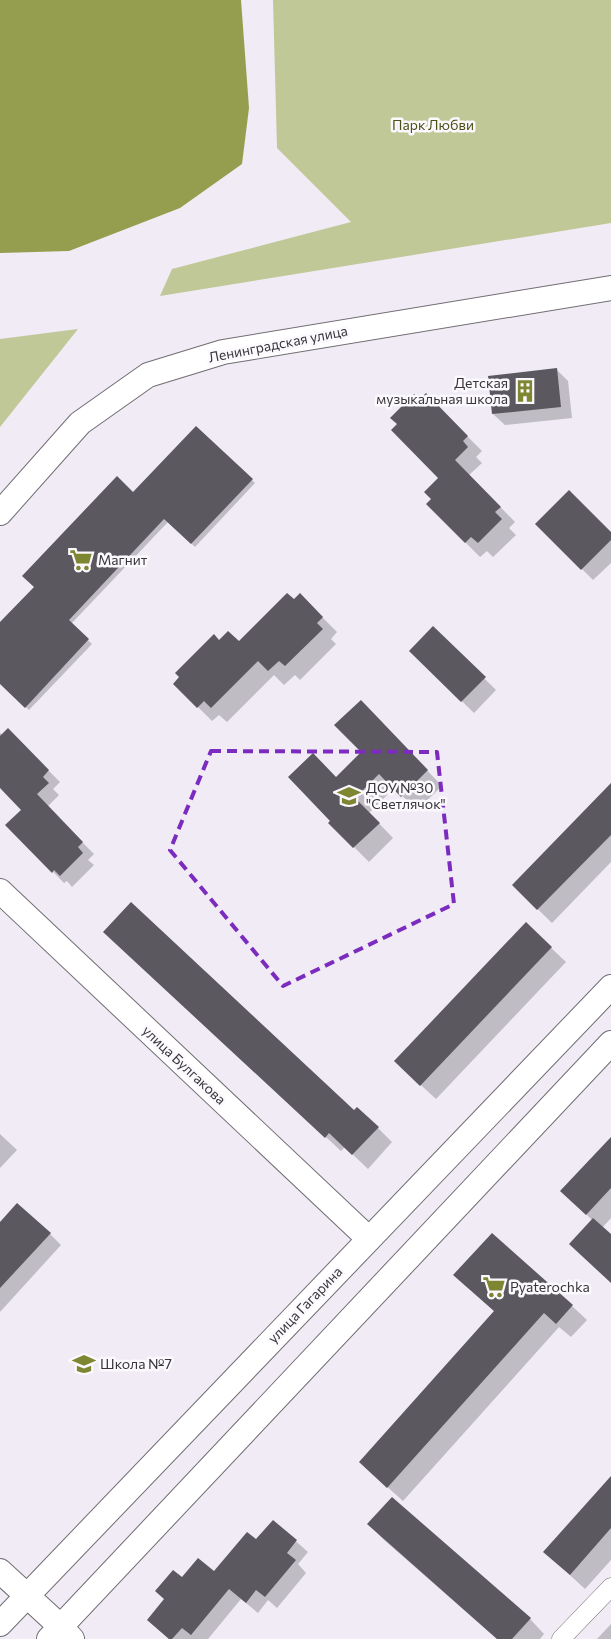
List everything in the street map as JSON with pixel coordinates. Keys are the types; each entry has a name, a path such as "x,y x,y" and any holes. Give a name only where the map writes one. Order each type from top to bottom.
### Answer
{"street":[{"name":"Ленинградская улица","path":"0,513 80,423 148,375 223,352 611,288"},
{"name":"улица Булгакова","path":"0,891 369,1239"},
{"name":"улица Гагарина","path":"0,1624 611,986"},
{"path":"0,1571 26,1596 60,1635 611,1042"},
{"path":"561,1639 611,1587"}],"highlighted area":[{"path":"211,751 437,752 454,904 283,986 170,850"}],"green space":[{"name":"Парк Любви","path":"273,0 611,0 611,223 160,296 172,269 351,222 277,148"},
{"path":"78,329 0,427 0,339"}],"shaded area":[{"path":"0,0 241,0 249,108 242,164 180,208 69,251 0,253"}],"building":[{"name":"Детская музыкальная школа","path":"557,368 561,407 492,414 488,376"},
{"path":"426,393 468,436 463,441 468,447 455,460 501,507 495,512 502,519 478,543 471,537 465,543 426,504 431,499 424,492 438,478 391,430 397,424 390,418 414,394 420,399"},
{"name":"Магнит","path":"196,426 253,479 191,544 164,519 69,620 89,639 25,708 0,684 0,622 34,587 22,576 117,476 133,492"},
{"path":"569,490 611,532 611,540 581,570 535,524"},
{"path":"287,593 294,599 300,593 323,617 317,623 323,629 285,666 279,661 268,671 258,661 211,708 204,701 197,708 173,684 179,677 175,673 214,634 219,640 228,631 239,641"},
{"path":"433,626 486,677 461,702 409,651"},
{"path":"361,700 428,770 401,797 379,774 355,798 380,823 353,848 328,823 330,821 288,777 313,753 336,777 361,752 334,725"},
{"path":"8,728 49,770 43,777 49,783 37,794 83,842 78,847 83,853 60,876 54,870 52,873 5,825 21,810 0,788 0,736"},
{"path":"611,783 611,835 537,910 512,885"},
{"path":"131,902 354,1110 357,1107 379,1127 352,1155 329,1133 325,1138 103,932"},
{"path":"526,922 552,947 420,1086 394,1061"},
{"path":"611,1137 611,1188 586,1215 560,1191"},
{"path":"17,1203 51,1233 0,1288 0,1222"},
{"path":"593,1218 611,1234 611,1283 569,1244"},
{"path":"492,1233 573,1305 556,1324 544,1313 387,1488 359,1462 494,1311 453,1275"},
{"path":"611,1476 611,1528 570,1575 543,1552"},
{"path":"392,1497 531,1618 512,1639 497,1639 367,1524"},
{"path":"273,1520 297,1540 287,1553 296,1560 265,1597 256,1590 246,1603 229,1589 191,1635 182,1628 172,1639 169,1639 147,1620 164,1599 155,1591 173,1570 182,1577 198,1558 214,1571 247,1532 256,1539"}],"place":[{"name":"Детская музыкальная школа","path":"525,391"},
{"name":"Магнит","path":"81,560"},
{"name":"ДОУ №30 \"Светлячок\"","path":"349,796"},
{"name":"Pyaterochka","path":"494,1287"},
{"name":"Школа №7","path":"84,1364"}]}
